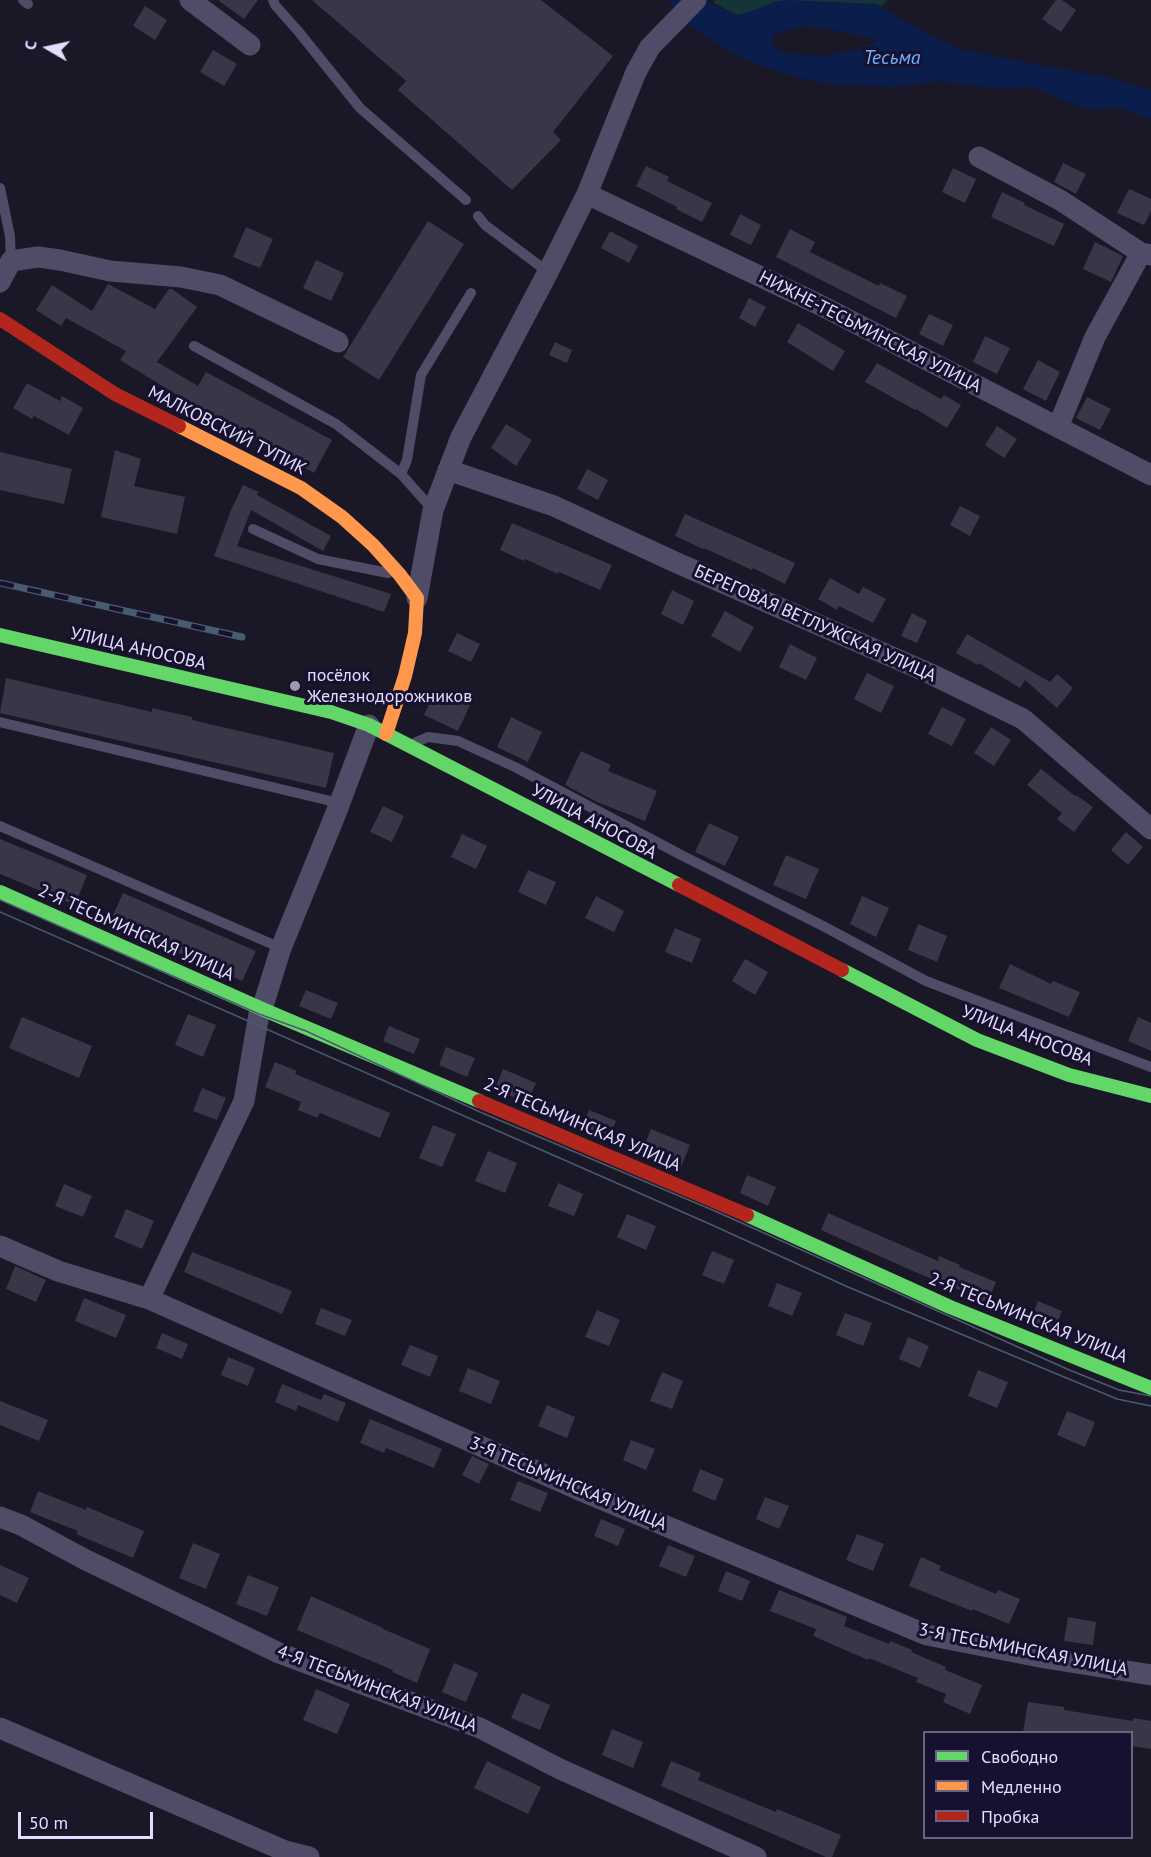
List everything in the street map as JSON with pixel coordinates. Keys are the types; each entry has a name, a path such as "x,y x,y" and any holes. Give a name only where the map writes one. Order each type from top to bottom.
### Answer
{"street":[{"path":"190,0 250,45"},
{"path":"149,1299 244,1101 260,1017 281,948 339,803 405,676 415,633 417,598 433,510 448,470 462,437 587,194 636,72 650,47 696,0"},
{"path":"979,157 1060,200 1146,254 1095,337 1058,427"},
{"name":"НИЖНЕ-ТЕСЬМИНСКАЯ УЛИЦА","path":"587,194 820,305 1151,475"},
{"path":"0,282 11,261 38,257 110,271 181,277 220,285 338,342"},
{"name":"МАЛКОВСКИЙ ТУПИК","path":"0,319 116,394 301,488 342,518 372,545 400,575 417,598"},
{"name":"БЕРЕГОВАЯ ВЕТЛУЖСКАЯ УЛИЦА","path":"448,470 554,507 931,674 1023,719 1151,829"},
{"name":"УЛИЦА АНОСОВА","path":"0,635 331,712 377,730 977,1040 1069,1075 1151,1096"},
{"name":"2-Я ТЕСЬМИНСКАЯ УЛИЦА","path":"0,892 260,1017 716,1201 950,1307 1151,1388"},
{"name":"3-Я ТЕСЬМИНСКАЯ УЛИЦА","path":"0,1246 57,1271 149,1299 567,1485 927,1635 1045,1658 1151,1675"},
{"name":"4-Я ТЕСЬМИНСКАЯ УЛИЦА","path":"0,1517 21,1525 84,1559 279,1653 480,1728 560,1769 756,1857"},
{"path":"0,1728 285,1851 309,1857"}],"lane":[{"path":"273,0 360,108 466,200"},
{"path":"0,188 10,236 11,261"},
{"path":"478,216 485,225 548,272"},
{"path":"401,474 407,460 421,375 471,293"},
{"path":"194,346 336,424 401,474 433,510"},
{"path":"253,529 318,559 400,575"},
{"path":"0,722 339,803"},
{"path":"408,745 428,736 458,741 515,767 926,981 1151,1067"},
{"path":"0,826 281,948"}],"green space":[{"path":"715,0 888,0 877,10 740,17 714,3"}],"water":[{"name":"Тесьма","path":"667,0 704,0 735,15 787,0 876,4 925,33 962,50 1110,78 1151,90 1151,120 1117,107 1097,110 1073,105 1042,91 1023,87 997,89 941,81 894,87 861,86 804,79 770,69 739,56 688,24","holes":["803,26 879,40 860,49 824,56 786,53 773,47 773,35"]}],"building":[{"path":"218,0 258,0 244,19"},
{"path":"312,0 541,0 613,56 553,132 561,140 512,190 398,90 406,81"},
{"path":"1056,0 1062,0 1076,10 1061,32 1042,19"},
{"path":"145,6 167,20 155,40 133,26"},
{"path":"213,50 237,64 224,86 200,72"},
{"path":"1063,163 1086,174 1076,194 1054,182"},
{"path":"646,166 669,177 667,181 712,203 702,222 636,186"},
{"path":"953,168 976,179 965,203 942,192"},
{"path":"1129,189 1151,199 1151,211 1144,225 1117,213"},
{"path":"1002,192 1064,224 1054,246 991,217"},
{"path":"740,214 761,225 751,245 730,235"},
{"path":"428,221 464,244 379,380 343,357"},
{"path":"246,227 273,239 260,268 233,257"},
{"path":"790,229 815,242 810,252 879,286 880,283 907,296 896,318 776,257"},
{"path":"610,231 638,246 629,263 601,248"},
{"path":"1095,242 1123,256 1111,282 1083,269"},
{"path":"316,260 344,273 331,301 303,288"},
{"path":"108,284 155,309 169,289 197,307 157,362 198,386 206,372 332,440 314,473 190,403 120,360 126,351 66,318 61,326 36,310 52,285 92,311"},
{"path":"749,298 766,307 755,327 739,318"},
{"path":"929,314 953,325 943,346 919,334"},
{"path":"798,323 845,351 833,371 787,342"},
{"path":"985,336 1010,348 997,374 973,362"},
{"path":"555,342 572,350 567,363 549,355"},
{"path":"1038,360 1060,372 1046,401 1023,389"},
{"path":"877,363 941,399 944,395 961,405 947,428 865,382"},
{"path":"27,383 60,401 62,396 83,408 69,435 34,416 32,419 13,408"},
{"path":"1087,397 1111,409 1100,430 1076,418"},
{"path":"506,424 532,440 516,466 491,448"},
{"path":"997,426 1017,439 1004,458 985,445"},
{"path":"115,450 141,459 134,486 185,497 177,534 101,517"},
{"path":"0,452 72,469 64,504 0,490"},
{"path":"587,469 608,480 598,500 577,489"},
{"path":"243,485 259,492 257,495 331,536 323,551 251,510 237,546 391,594 384,612 214,556"},
{"path":"960,506 980,516 970,536 950,525"},
{"path":"685,514 795,563 785,584 753,568 752,570 675,536"},
{"path":"512,523 612,565 600,590 500,550"},
{"path":"830,578 859,594 863,587 886,599 873,623 839,606 837,610 818,599"},
{"path":"672,590 694,601 683,625 661,614"},
{"path":"725,611 754,627 740,652 711,636"},
{"path":"912,613 927,621 917,643 901,636"},
{"path":"457,633 480,644 471,662 448,651"},
{"path":"967,634 1050,682 1057,674 1073,688 1057,708 1025,680 1020,688 979,663 978,665 956,653"},
{"path":"790,644 817,658 806,680 779,667"},
{"path":"867,673 894,686 881,713 854,699"},
{"path":"6,678 152,712 152,708 192,717 192,720 334,753 326,788 0,713"},
{"path":"436,689 470,705 458,731 424,715"},
{"path":"942,707 966,719 952,746 928,734"},
{"path":"511,717 542,732 528,762 497,747"},
{"path":"991,727 1011,740 994,766 974,753"},
{"path":"581,751 611,765 608,771 657,791 645,821 597,802 565,785"},
{"path":"1041,769 1093,807 1074,832 1057,819 1062,813 1027,785"},
{"path":"383,806 404,816 392,842 370,832"},
{"path":"709,823 739,837 725,866 695,852"},
{"path":"1126,832 1143,847 1128,865 1111,850"},
{"path":"462,834 487,846 476,869 451,857"},
{"path":"0,839 87,875 75,905 0,874"},
{"path":"786,855 819,869 806,899 773,885"},
{"path":"528,870 556,882 546,905 518,892"},
{"path":"123,893 256,951 242,981 110,922"},
{"path":"596,896 624,911 614,932 585,918"},
{"path":"862,896 889,908 876,937 850,924"},
{"path":"918,924 947,936 937,962 908,950"},
{"path":"675,928 701,939 692,963 665,952"},
{"path":"745,959 768,972 755,995 732,981"},
{"path":"1010,964 1051,984 1053,981 1080,992 1069,1017 999,988"},
{"path":"306,990 338,1003 331,1019 299,1006"},
{"path":"188,1014 216,1025 203,1057 175,1045"},
{"path":"22,1017 92,1046 79,1078 9,1048"},
{"path":"1138,1017 1151,1023 1151,1051 1128,1041"},
{"path":"389,1026 420,1039 414,1054 383,1041"},
{"path":"446,1047 475,1058 467,1077 439,1065"},
{"path":"275,1062 297,1071 295,1074 390,1113 380,1138 320,1113 317,1118 298,1110 301,1102 265,1087"},
{"path":"503,1069 536,1083 527,1103 495,1089"},
{"path":"202,1088 226,1098 217,1120 193,1111"},
{"path":"589,1110 616,1121 609,1137 583,1126"},
{"path":"433,1125 456,1134 442,1167 419,1158"},
{"path":"651,1129 690,1145 681,1167 642,1151"},
{"path":"488,1151 517,1163 505,1193 475,1181"},
{"path":"747,1175 776,1187 768,1206 740,1193"},
{"path":"558,1183 583,1194 574,1216 548,1206"},
{"path":"64,1184 92,1196 83,1217 55,1206"},
{"path":"126,1209 154,1221 142,1249 114,1237"},
{"path":"828,1213 938,1261 939,1256 996,1282 987,1303 821,1230"},
{"path":"627,1214 656,1226 646,1250 617,1237"},
{"path":"712,1251 734,1260 724,1284 702,1275"},
{"path":"192,1252 292,1291 282,1314 184,1272"},
{"path":"15,1266 46,1280 36,1302 6,1289"},
{"path":"777,1283 802,1293 792,1316 768,1306"},
{"path":"84,1298 126,1315 116,1338 75,1321"},
{"path":"1038,1301 1062,1311 1054,1330 1030,1321"},
{"path":"321,1308 352,1320 345,1336 315,1324"},
{"path":"597,1310 620,1320 609,1346 585,1337"},
{"path":"845,1313 872,1323 863,1346 836,1335"},
{"path":"162,1333 188,1344 182,1359 156,1348"},
{"path":"908,1337 929,1346 920,1368 899,1359"},
{"path":"410,1345 438,1356 430,1377 401,1365"},
{"path":"228,1357 255,1368 248,1386 221,1375"},
{"path":"468,1368 500,1381 491,1404 459,1391"},
{"path":"978,1370 1008,1382 997,1408 968,1396"},
{"path":"662,1372 683,1381 672,1409 650,1401"},
{"path":"282,1384 321,1400 324,1394 346,1403 338,1422 298,1405 296,1411 275,1402"},
{"path":"0,1401 48,1420 39,1441 0,1425"},
{"path":"547,1405 575,1417 567,1438 538,1426"},
{"path":"1067,1411 1095,1422 1085,1447 1057,1435"},
{"path":"370,1419 442,1449 434,1468 386,1448 384,1453 360,1443"},
{"path":"631,1440 655,1449 646,1470 623,1460"},
{"path":"472,1456 489,1464 479,1484 462,1475"},
{"path":"700,1469 724,1479 715,1501 692,1491"},
{"path":"518,1481 548,1493 540,1512 510,1500"},
{"path":"38,1491 86,1510 87,1507 144,1531 133,1558 76,1534 78,1531 30,1512"},
{"path":"765,1497 789,1506 779,1529 756,1519"},
{"path":"601,1519 625,1529 618,1546 594,1536"},
{"path":"857,1534 884,1544 873,1571 846,1560"},
{"path":"193,1543 220,1554 206,1589 179,1578"},
{"path":"668,1545 695,1556 686,1577 659,1566"},
{"path":"921,1557 941,1566 939,1570 996,1594 998,1590 1020,1599 1009,1624 909,1586"},
{"path":"0,1565 29,1578 17,1603 0,1595"},
{"path":"726,1571 750,1581 742,1601 718,1591"},
{"path":"248,1575 279,1587 267,1616 236,1604"},
{"path":"779,1590 847,1617 844,1626 889,1644 890,1641 912,1650 911,1652 946,1667 945,1670 982,1685 970,1714 943,1702 946,1694 916,1682 918,1678 869,1658 868,1660 813,1636 816,1629 770,1611"},
{"path":"311,1596 430,1649 417,1683 392,1672 393,1670 297,1630"},
{"path":"1068,1617 1096,1622 1093,1645 1064,1641"},
{"path":"454,1663 478,1673 466,1702 442,1692"},
{"path":"316,1689 350,1704 337,1734 303,1720"},
{"path":"522,1693 550,1705 540,1730 511,1718"},
{"path":"1028,1702 1064,1707 1064,1710 1133,1721 1133,1718 1151,1721 1151,1749 1133,1746 1133,1731 1023,1731"},
{"path":"612,1729 643,1742 633,1768 602,1755"},
{"path":"487,1761 541,1787 528,1814 474,1788"},
{"path":"671,1761 701,1773 698,1780 776,1812 777,1809 841,1835 832,1857 826,1857 661,1786"}],"tram line":[{"path":"0,900 259,1014 306,1031 480,1112 715,1211 1067,1369 1119,1390 1151,1396"},
{"path":"0,912 848,1287 1117,1399 1151,1406"}],"railway":[{"path":"0,583 242,637"}],"traffic: fast":[{"path":"0,635 331,712 369,725 679,885"},
{"path":"0,892 262,1009 479,1101"},
{"path":"842,970 977,1040 1069,1075 1151,1096"},
{"path":"747,1215 950,1307 1151,1388"}],"traffic: slow":[{"path":"179,426 301,488 342,517 373,545 417,598 415,633 405,676 386,734"}],"traffic: jam":[{"path":"0,319 115,394 179,426"},
{"path":"679,885 842,970"},
{"path":"479,1101 747,1215"}],"place":[{"name":"посёлок Железнодорожников","path":"295,686"}]}
